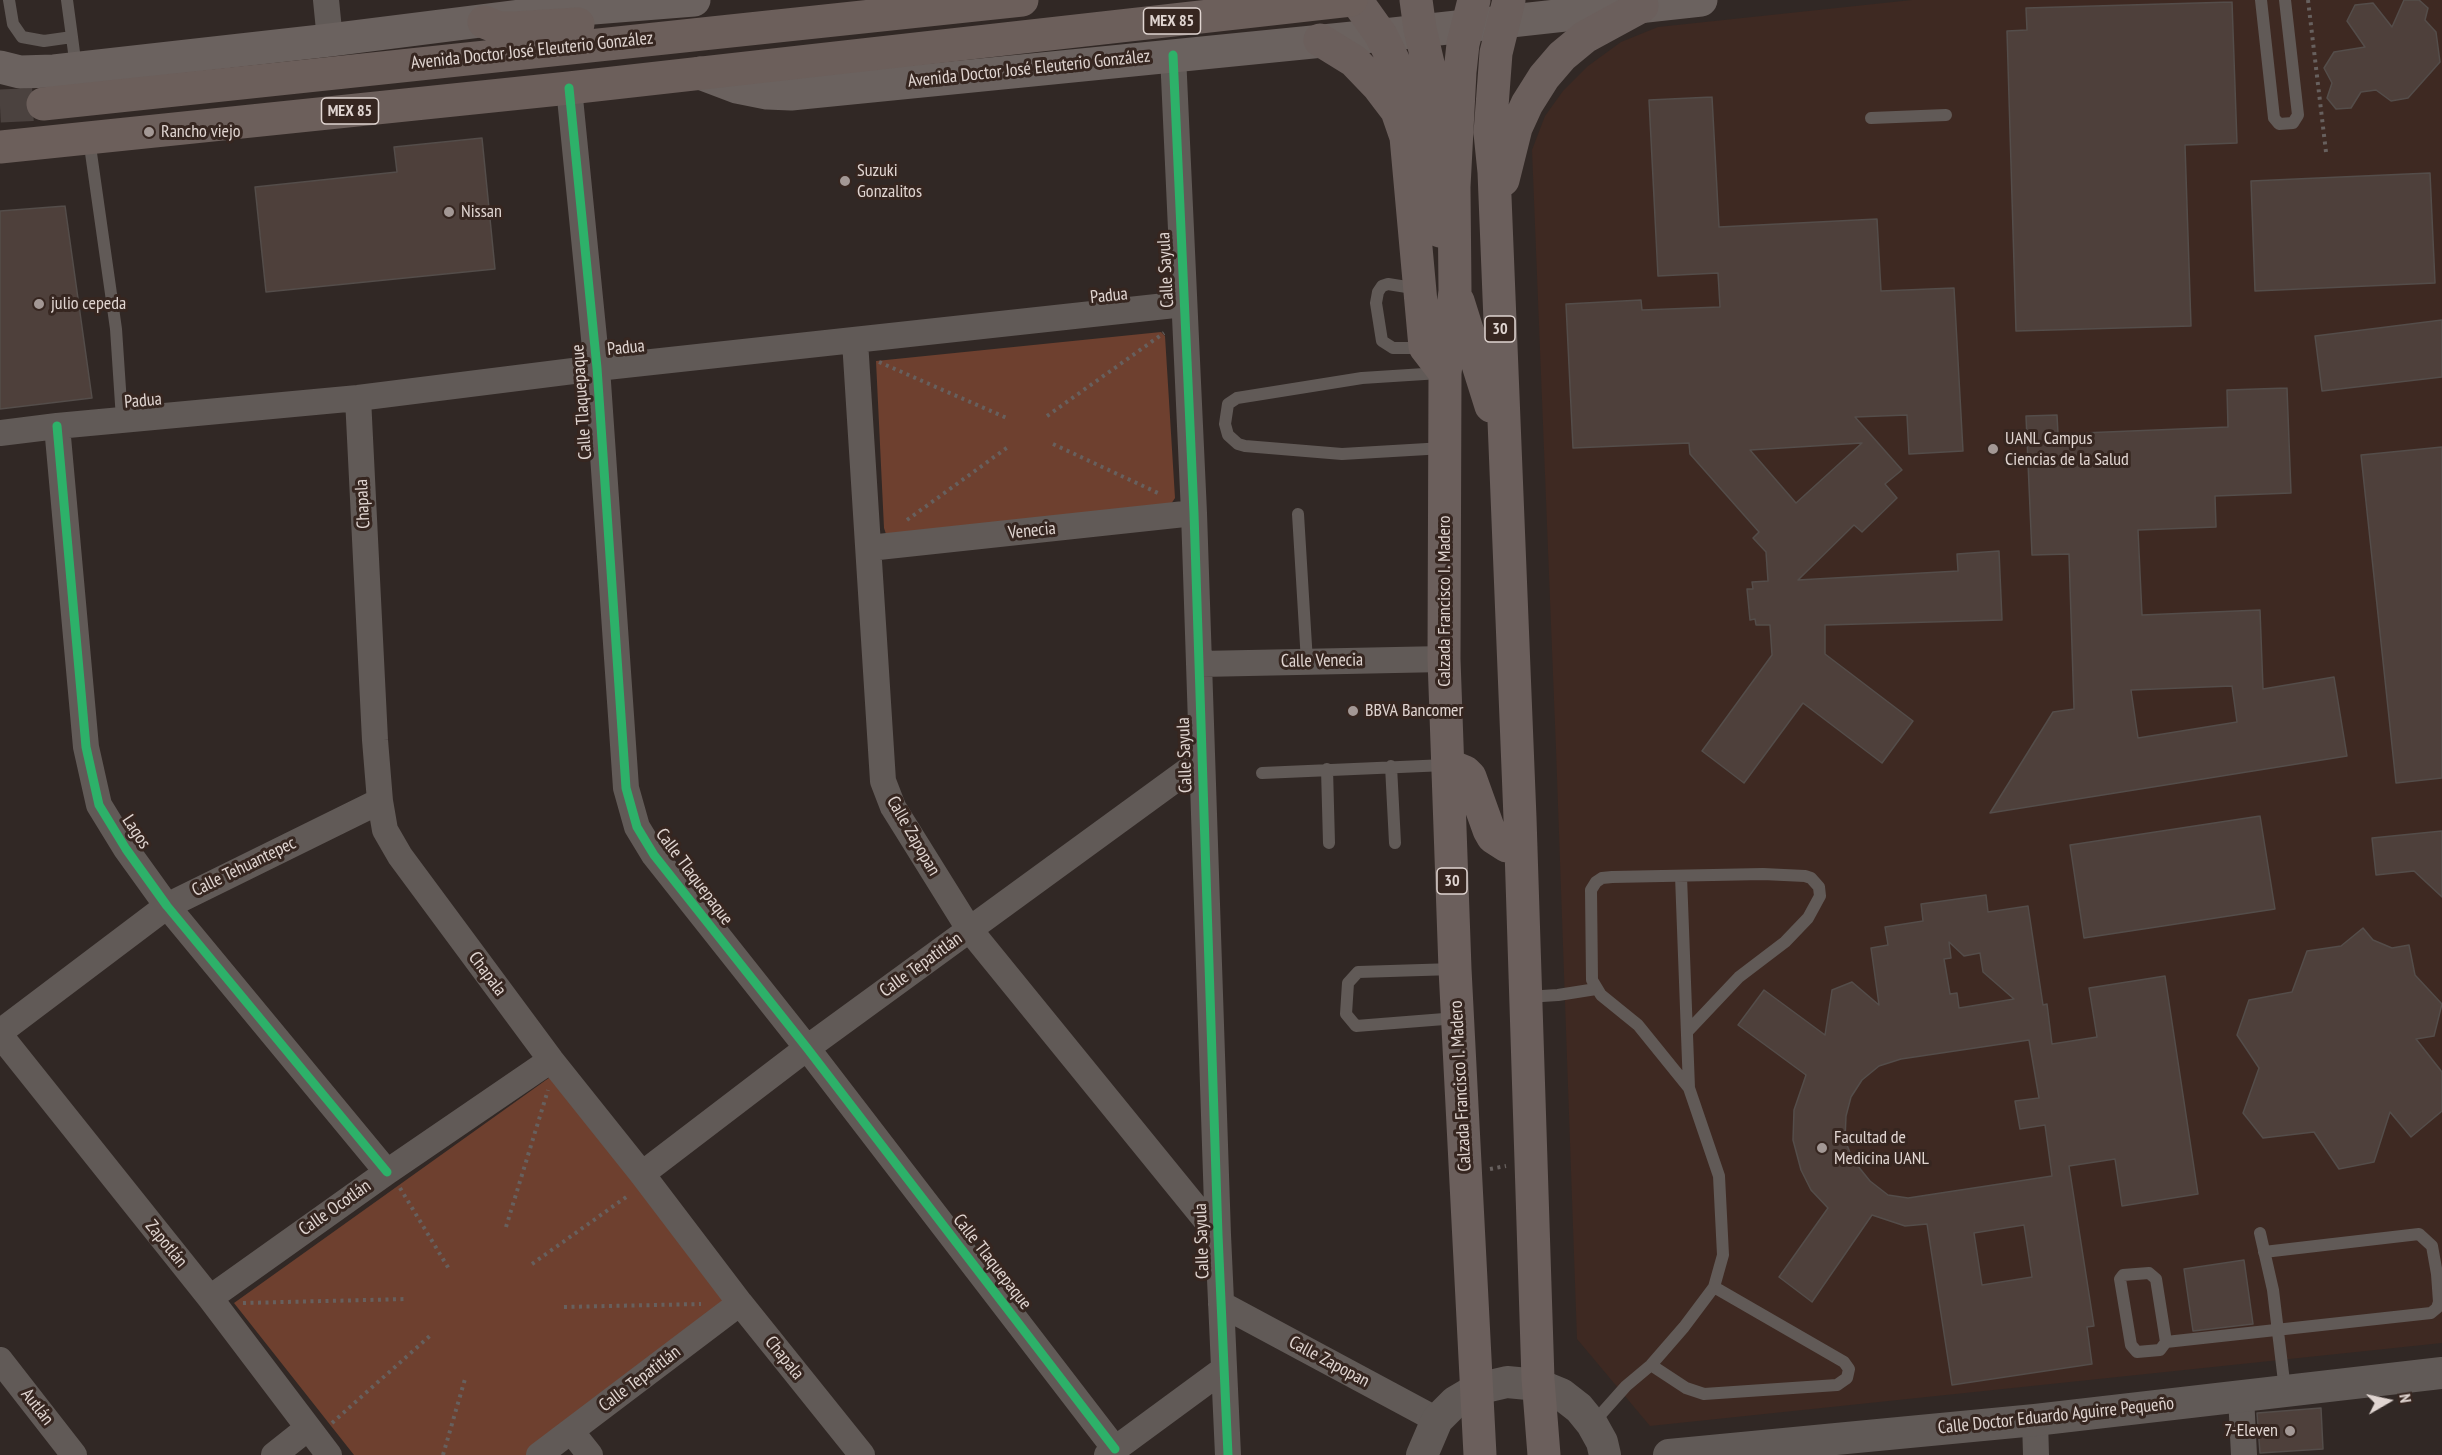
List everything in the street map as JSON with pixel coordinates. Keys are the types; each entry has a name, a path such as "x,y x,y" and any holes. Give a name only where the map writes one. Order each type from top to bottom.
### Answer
{"highway":[{"name":"Avenida Doctor José Eleuterio González","path":"43,104 1022,0"},
{"name":"Avenida Doctor José Eleuterio González","path":"0,147 569,88 1363,1"},
{"path":"484,22 499,27 534,28 681,14 709,16 739,29"}],"main road":[{"name":"Avenida Doctor José Eleuterio González","path":"0,67 20,72 74,53 330,40 484,22 568,5 694,0"},
{"path":"1267,45 1281,33 1290,18 1293,0"},
{"path":"1506,10 1701,0"},
{"path":"1445,373 1425,348 1406,137 1397,111 1378,86 1334,38 1357,17 1363,1 1401,31 1440,108 1454,187"},
{"path":"1496,214 1516,128 1527,104 1544,77 1562,56 1585,37 1648,4"},
{"name":"Avenida Doctor José Eleuterio González","path":"700,73 737,87 767,93 791,94 1401,31 1471,12 1506,10"},
{"name":"30","path":"1506,10 1496,53 1490,133 1496,214 1539,1385 1544,1455"},
{"name":"Calzada Francisco I. Madero","path":"1471,12 1460,72 1454,187 1455,291 1445,373 1444,659 1455,969 1480,1455"},
{"path":"1401,31 1425,136 1430,181 1443,249 1505,445"},
{"path":"1448,765 1465,772 1470,777 1493,837 1507,846 1521,847"}],"street":[{"path":"326,0 330,40"},
{"name":"Calle Sayula","path":"1173,55 1200,664 1218,1235 1228,1455"},
{"name":"Calle Tlaquepaque","path":"569,88 597,368 626,788 636,826 654,855 807,1048 1111,1452"},
{"name":"Padua","path":"0,433 358,398 597,368 1184,304"},
{"name":"Calle Zapopan","path":"855,341 883,781 893,807 969,929 1218,1235"},
{"name":"Chapala","path":"358,398 380,801 385,830 400,856 551,1060 637,1184 740,1303 862,1455"},
{"name":"Lagos","path":"57,426 86,747 99,805 126,849 167,906 392,1179"},
{"name":"Venecia","path":"869,548 1194,513"},
{"name":"Calle Venecia","path":"1200,664 1444,659"},
{"name":"Calle Tepatitlán","path":"637,1184 807,1048 1202,759"},
{"name":"Calle Tehuantepec","path":"0,1034 167,906 380,801"},
{"name":"Zapotlán","path":"0,1034 210,1298 319,1426 329,1455"},
{"name":"Calle Ocotlán","path":"210,1298 392,1179 551,1060"},
{"name":"Calle Tepatitlán","path":"539,1455 740,1303"},
{"name":"Calle Zapopan","path":"1221,1304 1437,1420"},
{"name":"Autlán","path":"0,1360 74,1455"},
{"path":"1111,1452 1224,1369"},
{"name":"Calle Doctor Eduardo Aguirre Pequeño","path":"1669,1455 1828,1447 2241,1395 2442,1373"},
{"path":"1422,1455 1437,1420 1455,1402 1477,1389 1508,1382 1539,1385 1561,1394 1579,1408 1592,1424 1602,1442 1605,1455"},
{"path":"2241,1395 2244,1455"},
{"path":"2035,1420 2036,1455"},
{"path":"274,1455 319,1426"},
{"path":"571,1431 590,1455"}],"lane":[{"path":"9,0 13,24 22,37 44,41 74,53 67,0"},
{"path":"2261,0 2274,117 2279,124 2293,123 2298,116 2285,0"},
{"path":"1871,118 1946,115"},
{"path":"89,138 116,329 122,420"},
{"path":"1419,289 1388,284 1382,286 1378,291 1376,303 1382,341 1393,348 1425,348"},
{"path":"1444,448 1342,454 1245,446 1228,435 1225,414 1228,404 1237,398 1362,378 1445,373"},
{"path":"1298,514 1307,662"},
{"path":"1262,773 1448,765"},
{"path":"1391,766 1395,843"},
{"path":"1327,769 1329,843"},
{"path":"1592,1424 1626,1386 1651,1365 1684,1327 1714,1287 1723,1255 1719,1176 1689,1088 1681,876"},
{"path":"1688,1032 1739,977 1785,942 1808,918 1820,896 1819,886 1811,878 1805,876 1612,877 1602,878 1591,890 1591,969 1596,989 1638,1024 1689,1088"},
{"path":"1455,969 1358,972 1348,983 1346,1014 1356,1026 1458,1018"},
{"path":"1524,997 1596,989"},
{"path":"2260,1233 2278,1330 2285,1391"},
{"path":"2166,1342 2156,1279 2149,1273 2123,1275 2120,1284 2133,1349 2137,1352 2160,1350 2166,1342 2431,1312 2437,1308 2439,1302 2432,1246 2419,1234 2265,1252"},
{"path":"1651,1365 1686,1388 1704,1394 1837,1385 1848,1378 1849,1370 1844,1362 1714,1287"}],"path":[{"path":"2308,0 2326,152"},
{"path":"1047,416 1164,335 1149,334"},
{"path":"890,359 875,362 1009,419"},
{"path":"1053,444 1164,496"},
{"path":"905,521 1008,447"},
{"path":"506,1227 549,1086"},
{"path":"1485,1170 1507,1166"},
{"path":"392,1179 449,1269"},
{"path":"532,1264 637,1184"},
{"path":"243,1296 234,1303 408,1299"},
{"path":"564,1307 706,1304"},
{"path":"319,1426 432,1334"},
{"path":"443,1455 465,1379"}],"shaded area":[{"name":"UANL Campus Ciencias de la Salud","path":"1912,0 2442,0 2442,1343 1650,1426 1577,1339 1532,150 1545,116 1563,91 1588,66 1621,42 1658,27"},
{"path":"1161,332 1165,336 1175,498 1171,504 886,534 876,361"},
{"path":"553,1075 730,1303 529,1455 354,1455 234,1303"}],"building":[{"path":"2404,0 2419,0 2428,8 2425,20 2436,32 2440,62 2408,98 2391,101 2376,90 2361,92 2351,108 2336,109 2327,98 2332,83 2324,68 2334,52 2365,47 2347,21 2355,5 2373,3 2392,27"},
{"path":"2232,2 2237,143 2185,145 2191,326 2016,331 2007,31 2027,30 2026,8"},
{"path":"1712,97 1719,227 1877,219 1881,291 1954,288 1963,451 1909,454 1907,415 1855,417 1902,470 1885,484 1897,498 1862,532 1854,525 1798,580 1958,571 1957,554 1999,551 2002,620 1825,625 1825,654 1913,721 1882,763 1803,703 1744,783 1702,751 1772,655 1770,625 1756,625 1755,619 1750,620 1747,589 1753,589 1752,582 1768,581 1766,552 1753,538 1759,532 1690,454 1689,443 1573,448 1566,304 1641,300 1642,310 1720,307 1718,273 1658,276 1649,100","holes":["1862,443 1796,503 1750,450"]},
{"name":"Rancho viejo","path":"482,138 495,269 266,292 255,187 397,172 394,147"},
{"path":"2430,173 2435,283 2255,291 2251,181"},
{"name":"julio cepeda","path":"65,206 92,398 0,409 0,211"},
{"path":"2442,320 2442,377 2322,391 2315,336"},
{"path":"2287,388 2291,493 2215,496 2216,527 2138,530 2142,615 2260,610 2263,689 2334,677 2347,756 1990,813 2053,712 2074,709 2069,554 2032,555 2026,416 2057,415 2058,434 2228,427 2227,390","holes":["2232,686 2237,722 2138,738 2131,690"]},
{"path":"2442,447 2442,778 2396,783 2361,455"},
{"path":"2260,816 2275,909 2084,938 2070,845"},
{"path":"2442,831 2442,897 2414,871 2376,875 2372,838"},
{"name":"Facultad de Medicina UANL","path":"1986,895 1988,912 2028,906 2043,1005 2047,1004 2052,1044 2097,1037 2089,988 2165,976 2198,1194 2122,1206 2115,1159 2069,1166 2094,1326 2087,1327 2092,1364 1952,1385 1927,1224 1905,1226 1872,1215 1812,1302 1779,1277 1828,1208 1811,1190 1801,1170 1793,1140 1794,1110 1806,1075 1738,1025 1764,990 1825,1035 1832,990 1852,982 1879,1005 1871,948 1888,945 1885,927 1923,921 1921,904","holes":["1949,942 1964,956 1980,953 1983,972 2014,999 1959,1008 1957,993 1950,994 1944,959 1951,958","2029,1040 2039,1098 2015,1101 2020,1129 2045,1125 2052,1176 1908,1198 1888,1195 1870,1181 1853,1160 1845,1140 1846,1116 1851,1097 1862,1080 1879,1066 1901,1059","2024,1225 2032,1277 1982,1285 1974,1233"]},
{"path":"2363,928 2373,940 2392,948 2409,945 2415,975 2442,1004 2434,1036 2416,1039 2442,1072 2442,1111 2411,1137 2390,1112 2374,1162 2339,1169 2314,1132 2263,1138 2243,1113 2259,1068 2237,1035 2249,1000 2292,992 2307,951 2341,946"},
{"path":"2244,1260 2253,1324 2193,1331 2184,1269"},
{"name":"7-Eleven","path":"2321,1408 2323,1449 2260,1453 2257,1413"}],"tunnel":[{"path":"0,106 43,104"}],"cycle path":[{"path":"1173,55 1194,513 1218,1235 1228,1455"},
{"path":"569,88 597,368 626,788 637,827 654,855 807,1048 1115,1449"},
{"path":"57,426 86,747 99,805 126,849 167,906 387,1172"}],"place":[{"name":"Rancho viejo","path":"149,132"},
{"name":"Suzuki Gonzalitos","path":"845,181"},
{"name":"Nissan","path":"449,212"},
{"name":"julio cepeda","path":"39,304"},
{"name":"UANL Campus Ciencias de la Salud","path":"1993,449"},
{"name":"BBVA Bancomer","path":"1353,711"},
{"name":"Facultad de Medicina UANL","path":"1822,1148"},
{"name":"7-Eleven","path":"2290,1431"}]}
